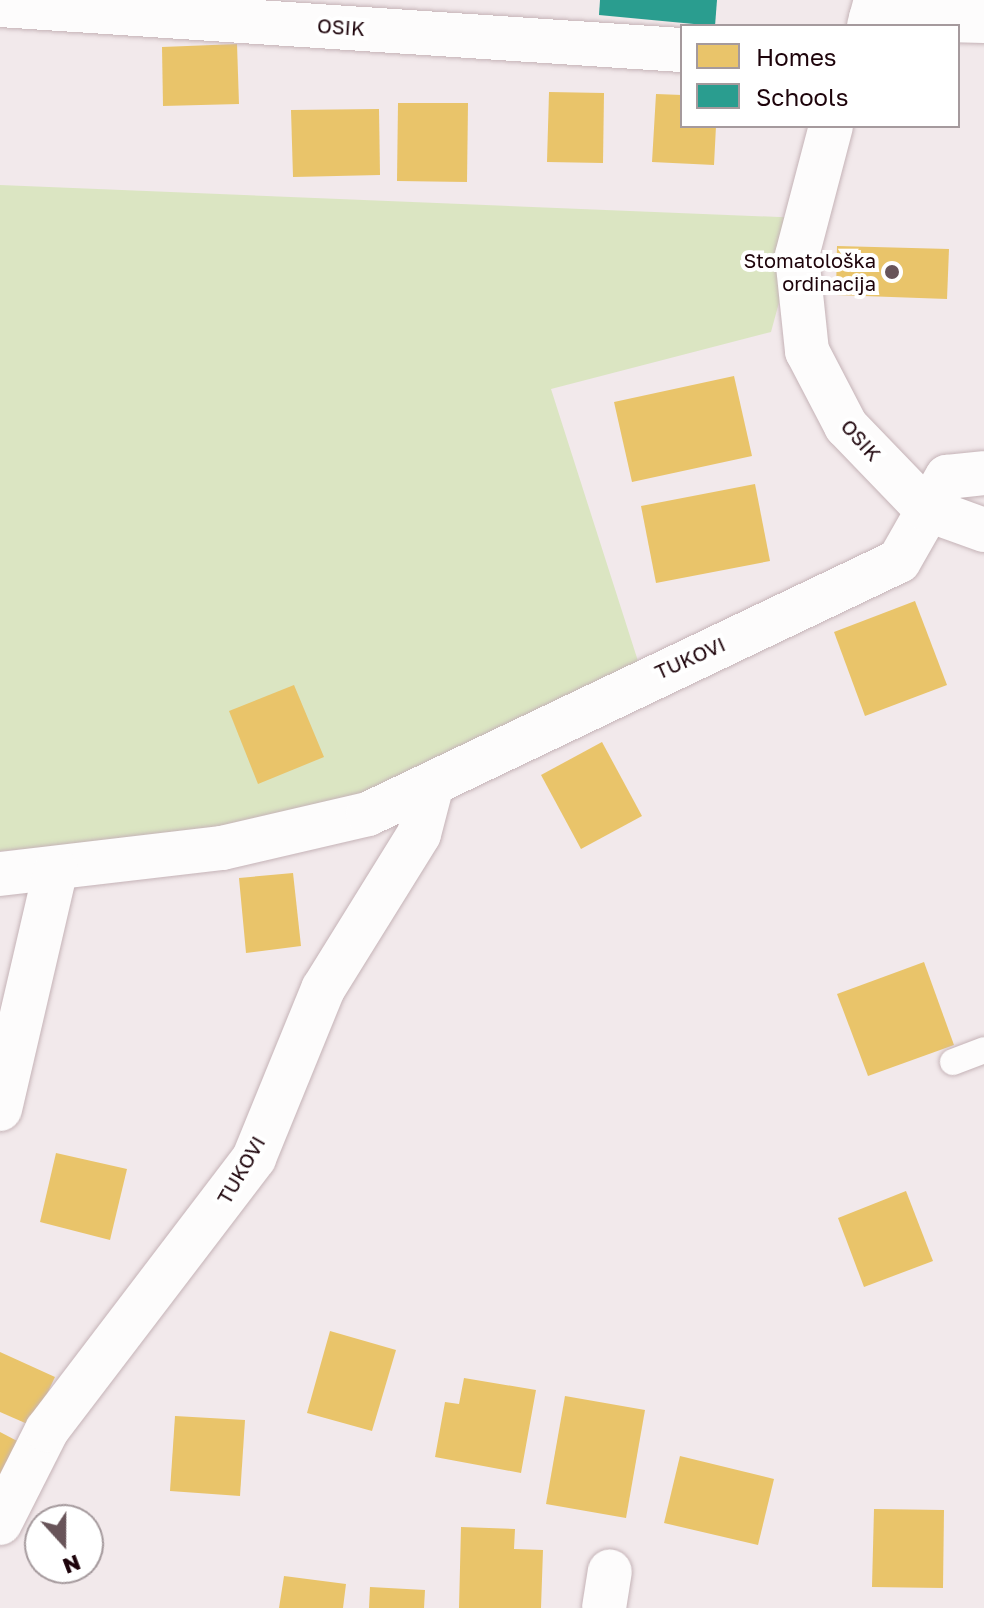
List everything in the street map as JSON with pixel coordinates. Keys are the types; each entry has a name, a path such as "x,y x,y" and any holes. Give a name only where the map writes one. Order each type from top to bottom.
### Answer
{"street":[{"name":"OSIK","path":"0,5 680,50"},
{"path":"872,15 984,21"},
{"name":"OSIK","path":"830,128 797,256 807,351 846,426 926,509 984,530"},
{"path":"926,509 947,477 984,473"},
{"name":"TUKOVI","path":"0,874 222,848 368,814 431,788 590,703 899,561 926,509"},
{"name":"TUKOVI","path":"0,1523 47,1430 254,1158 323,989 419,834 431,788"},
{"path":"0,1109 56,869"}],"lane":[{"path":"953,1062 984,1050"}],"green space":[{"path":"0,185 802,218 771,332 551,389 645,683 397,787 196,836 0,851"}],"building: Homes":[{"path":"237,44 239,104 163,106 162,47"},
{"path":"549,92 604,93 603,163 547,162"},
{"path":"656,94 680,95 680,128 716,128 714,165 652,162"},
{"path":"398,103 468,103 467,182 397,181"},
{"path":"379,109 380,175 293,177 291,110"},
{"name":"Stomatološka ordinacija","path":"837,246 949,249 947,299 836,295"},
{"path":"734,376 752,456 632,482 614,402"},
{"path":"755,484 770,561 656,583 641,506"},
{"path":"915,601 947,685 865,716 834,632"},
{"path":"294,685 324,757 258,784 229,711"},
{"path":"602,742 642,816 581,849 541,775"},
{"path":"293,873 301,946 246,953 239,878"},
{"path":"924,962 954,1045 868,1076 837,994"},
{"path":"56,1153 127,1169 110,1240 40,1222"},
{"path":"906,1191 933,1261 864,1287 838,1218"},
{"path":"330,1331 396,1350 372,1431 307,1413"},
{"path":"0,1352 55,1377 32,1426 0,1412"},
{"path":"464,1378 536,1390 521,1473 435,1457 445,1402 459,1404"},
{"path":"565,1396 645,1410 626,1518 546,1504"},
{"path":"175,1416 245,1420 240,1496 170,1491"},
{"path":"0,1432 21,1443 0,1483"},
{"path":"680,1456 774,1479 758,1545 664,1523"},
{"path":"874,1509 944,1510 943,1588 872,1587"},
{"path":"461,1527 515,1529 514,1549 543,1550 541,1608 459,1608"},
{"path":"284,1576 346,1584 343,1608 279,1608"},
{"path":"370,1587 425,1590 424,1608 369,1608"}],"building: Schools":[{"path":"600,0 717,0 715,24 599,15"}],"place":[{"name":"Stomatološka ordinacija","path":"892,272"}]}
